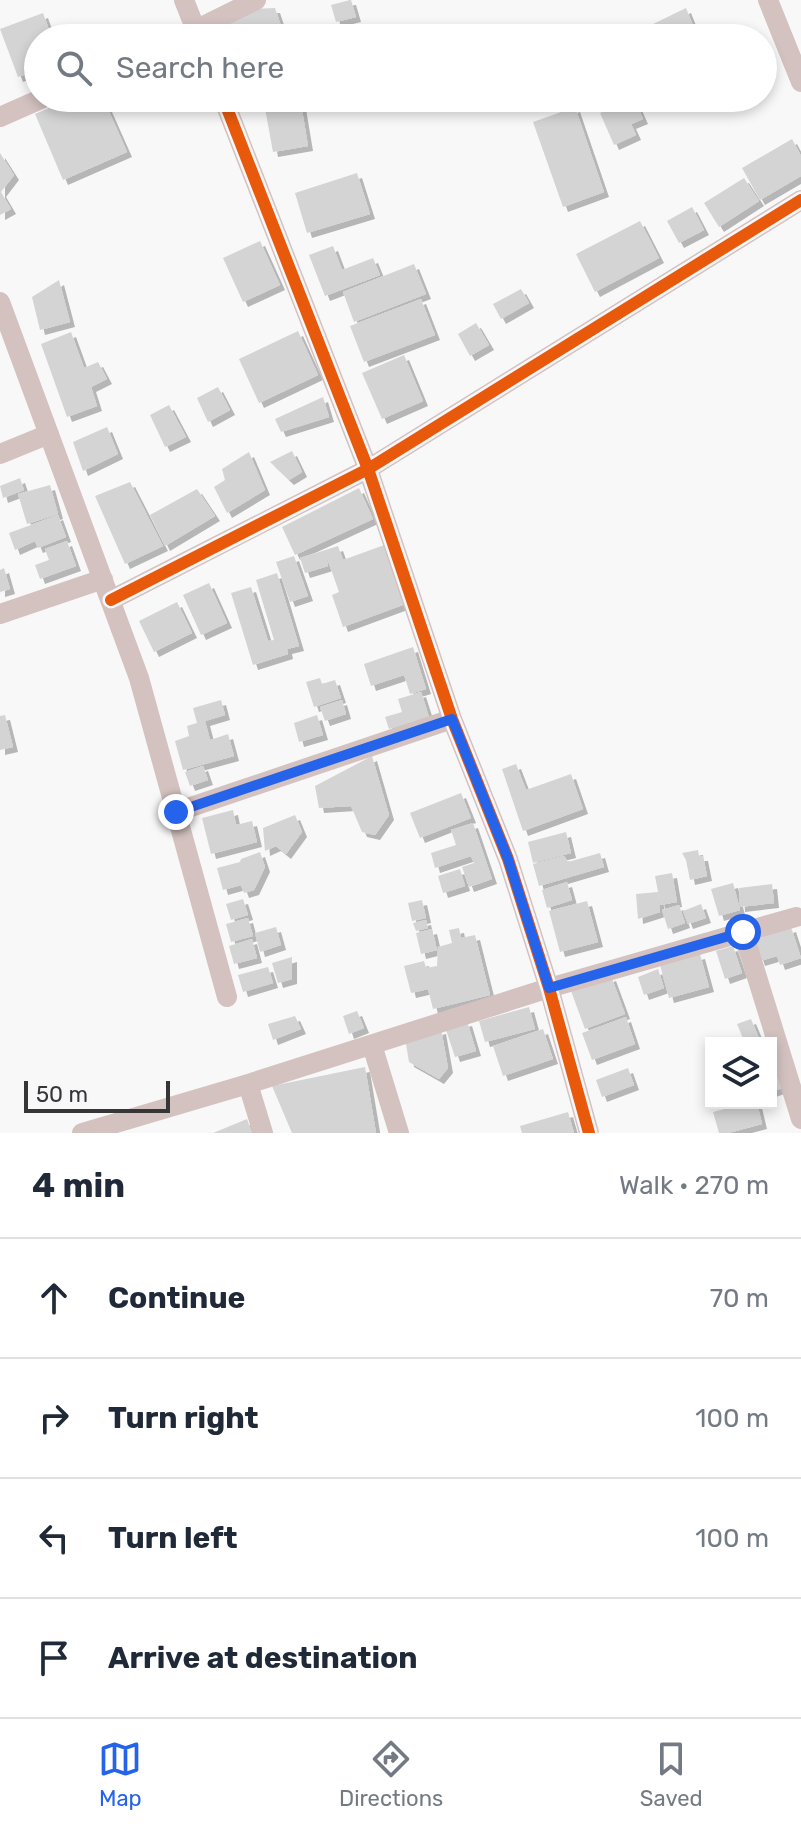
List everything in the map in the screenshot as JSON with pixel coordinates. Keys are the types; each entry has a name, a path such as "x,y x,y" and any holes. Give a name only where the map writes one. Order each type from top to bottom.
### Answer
{"street":[{"path":"184,0 189,24"},
{"path":"211,24 256,0"},
{"path":"768,0 801,82"},
{"path":"0,117 24,106"},
{"path":"228,112 368,469 452,719 508,859 549,988 589,1133"},
{"path":"111,600 368,469 801,200"},
{"path":"0,302 139,678 227,997"},
{"path":"0,454 49,434"},
{"path":"0,614 103,579"},
{"path":"176,812 452,719"},
{"path":"82,1133 248,1084 549,988 796,917"},
{"path":"743,932 801,1119"},
{"path":"372,1045 399,1133"},
{"path":"248,1084 263,1133"}],"building":[{"path":"351,0 356,17 336,22 331,5"},
{"path":"275,8 280,24 224,24 252,9"},
{"path":"686,8 692,24 653,24"},
{"path":"43,13 47,24 24,24 24,75 18,77 0,29"},
{"path":"109,112 127,152 63,180 35,114"},
{"path":"266,112 302,112 308,146 273,152"},
{"path":"561,112 577,112 604,192 563,207 533,122"},
{"path":"640,112 643,119 631,124 636,135 614,145 600,113"},
{"path":"792,139 801,156 801,176 760,200 742,168"},
{"path":"0,153 14,175 1,192 11,209 0,215"},
{"path":"357,173 370,214 307,233 295,193"},
{"path":"744,178 759,201 719,227 704,203"},
{"path":"692,207 704,230 679,243 667,221"},
{"path":"640,221 659,258 595,292 576,254"},
{"path":"260,241 280,285 243,302 223,258"},
{"path":"333,246 342,270 373,258 380,275 325,296 309,255"},
{"path":"414,264 426,294 354,322 343,292"},
{"path":"59,280 70,322 40,330 32,297"},
{"path":"521,289 529,303 501,319 493,304"},
{"path":"421,299 435,335 364,362 350,326"},
{"path":"476,323 489,345 470,356 458,334"},
{"path":"298,331 318,375 259,403 239,359"},
{"path":"71,332 84,368 98,362 107,379 91,387 97,406 67,417 41,344"},
{"path":"404,355 423,401 382,419 362,373"},
{"path":"218,387 230,410 208,422 197,398"},
{"path":"323,397 329,417 281,432 275,419"},
{"path":"169,405 186,437 165,447 150,415"},
{"path":"107,427 118,454 83,471 73,442"},
{"path":"292,451 302,472 289,480 270,462"},
{"path":"249,452 265,490 227,513 214,487 225,480 222,469"},
{"path":"20,478 24,490 3,498 0,486"},
{"path":"130,482 163,546 125,564 95,496"},
{"path":"50,485 58,514 27,524 18,494"},
{"path":"359,488 373,519 295,555 282,527"},
{"path":"197,489 215,516 165,546 150,515"},
{"path":"58,515 66,537 38,548 35,541 15,550 9,533"},
{"path":"67,541 76,566 40,579 35,565 49,560 45,549"},
{"path":"387,544 408,603 343,627 332,595 339,592 326,555 328,566 305,573 300,558 338,546 343,560"},
{"path":"294,556 308,596 290,602 276,562"},
{"path":"4,568 10,589 0,592 0,570"},
{"path":"277,573 299,646 287,649 288,654 253,665 231,593 251,587 268,641 274,640 256,580"},
{"path":"209,583 227,623 201,635 183,595"},
{"path":"177,602 192,633 154,652 139,621"},
{"path":"413,647 426,689 410,694 404,675 371,686 364,664"},
{"path":"320,678 322,684 335,680 341,698 314,707 306,682"},
{"path":"421,692 429,717 389,729 385,717 402,712 398,699"},
{"path":"221,700 225,715 205,721 210,740 228,734 234,756 183,770 175,741 189,736 187,726 197,723 193,708"},
{"path":"342,700 346,714 325,721 320,707"},
{"path":"5,715 13,747 0,750 0,716"},
{"path":"317,715 323,735 299,742 294,723"},
{"path":"372,756 389,815 375,835 362,832 351,806 319,808 315,786"},
{"path":"516,764 526,790 571,774 583,809 523,831 502,769"},
{"path":"203,766 208,780 190,786 185,772"},
{"path":"461,793 471,818 420,838 410,813"},
{"path":"233,810 236,825 252,821 257,842 211,854 202,818"},
{"path":"295,815 302,832 286,854 276,846 265,851 263,828"},
{"path":"473,823 492,879 469,887 462,867 474,863 471,856 435,868 431,853 456,845 451,830"},
{"path":"566,832 571,853 533,863 528,842"},
{"path":"698,850 699,856 703,856 707,876 690,880 682,853"},
{"path":"260,852 265,867 254,890 244,893 241,885 223,890 217,868"},
{"path":"600,853 604,867 539,886 533,864 564,856 568,862"},
{"path":"460,869 465,886 443,893 438,876"},
{"path":"672,873 677,902 660,905 655,876"},
{"path":"567,882 572,900 547,908 542,890"},
{"path":"733,883 740,910 719,916 711,889"},
{"path":"772,884 774,903 740,907 739,888"},
{"path":"658,892 660,912 638,919 636,894"},
{"path":"243,899 248,915 231,920 226,904"},
{"path":"422,900 426,918 412,921 408,903"},
{"path":"587,901 598,942 560,952 549,911"},
{"path":"701,904 706,918 688,924 683,911"},
{"path":"679,905 685,923 668,929 662,910"},
{"path":"248,918 253,936 231,942 226,924"},
{"path":"426,920 428,928 416,931 413,923"},
{"path":"276,927 281,945 260,952 255,933"},
{"path":"791,927 801,958 780,965 777,956 760,961 753,940"},
{"path":"459,928 461,938 475,935 490,995 433,1009 428,989 411,993 404,966 424,961 426,968 437,966 438,947 452,943 449,930"},
{"path":"432,929 437,950 421,954 416,933"},
{"path":"252,939 257,958 234,964 229,946"},
{"path":"733,946 742,973 725,979 716,951"},
{"path":"700,954 709,987 669,998 660,965"},
{"path":"292,957 292,979 278,983 272,963"},
{"path":"268,967 273,983 243,992 238,975"},
{"path":"658,969 664,988 644,995 638,977"},
{"path":"611,976 625,1014 585,1029 571,991"},
{"path":"529,1007 535,1029 485,1042 479,1021"},
{"path":"357,1011 364,1028 349,1034 343,1016"},
{"path":"295,1016 301,1029 273,1040 268,1024"},
{"path":"626,1017 635,1044 592,1060 582,1033"},
{"path":"751,1019 758,1037 742,1037 737,1024"},
{"path":"467,1021 476,1051 455,1057 445,1027"},
{"path":"441,1029 448,1068 439,1079 409,1062 405,1038"},
{"path":"543,1029 553,1059 503,1076 493,1046"},
{"path":"365,1067 376,1133 292,1133 272,1086"},
{"path":"628,1068 634,1085 602,1097 596,1080"},
{"path":"758,1109 762,1124 719,1133 713,1112"},
{"path":"568,1112 574,1133 522,1133 520,1126"},
{"path":"247,1119 252,1133 213,1133"}],"cycle path":[{"path":"228,112 368,469 452,719 508,859 549,988 589,1133"},
{"path":"111,600 368,469 801,200"}],"route":[{"path":"176,812 452,719 508,859 549,988 743,932"}]}
